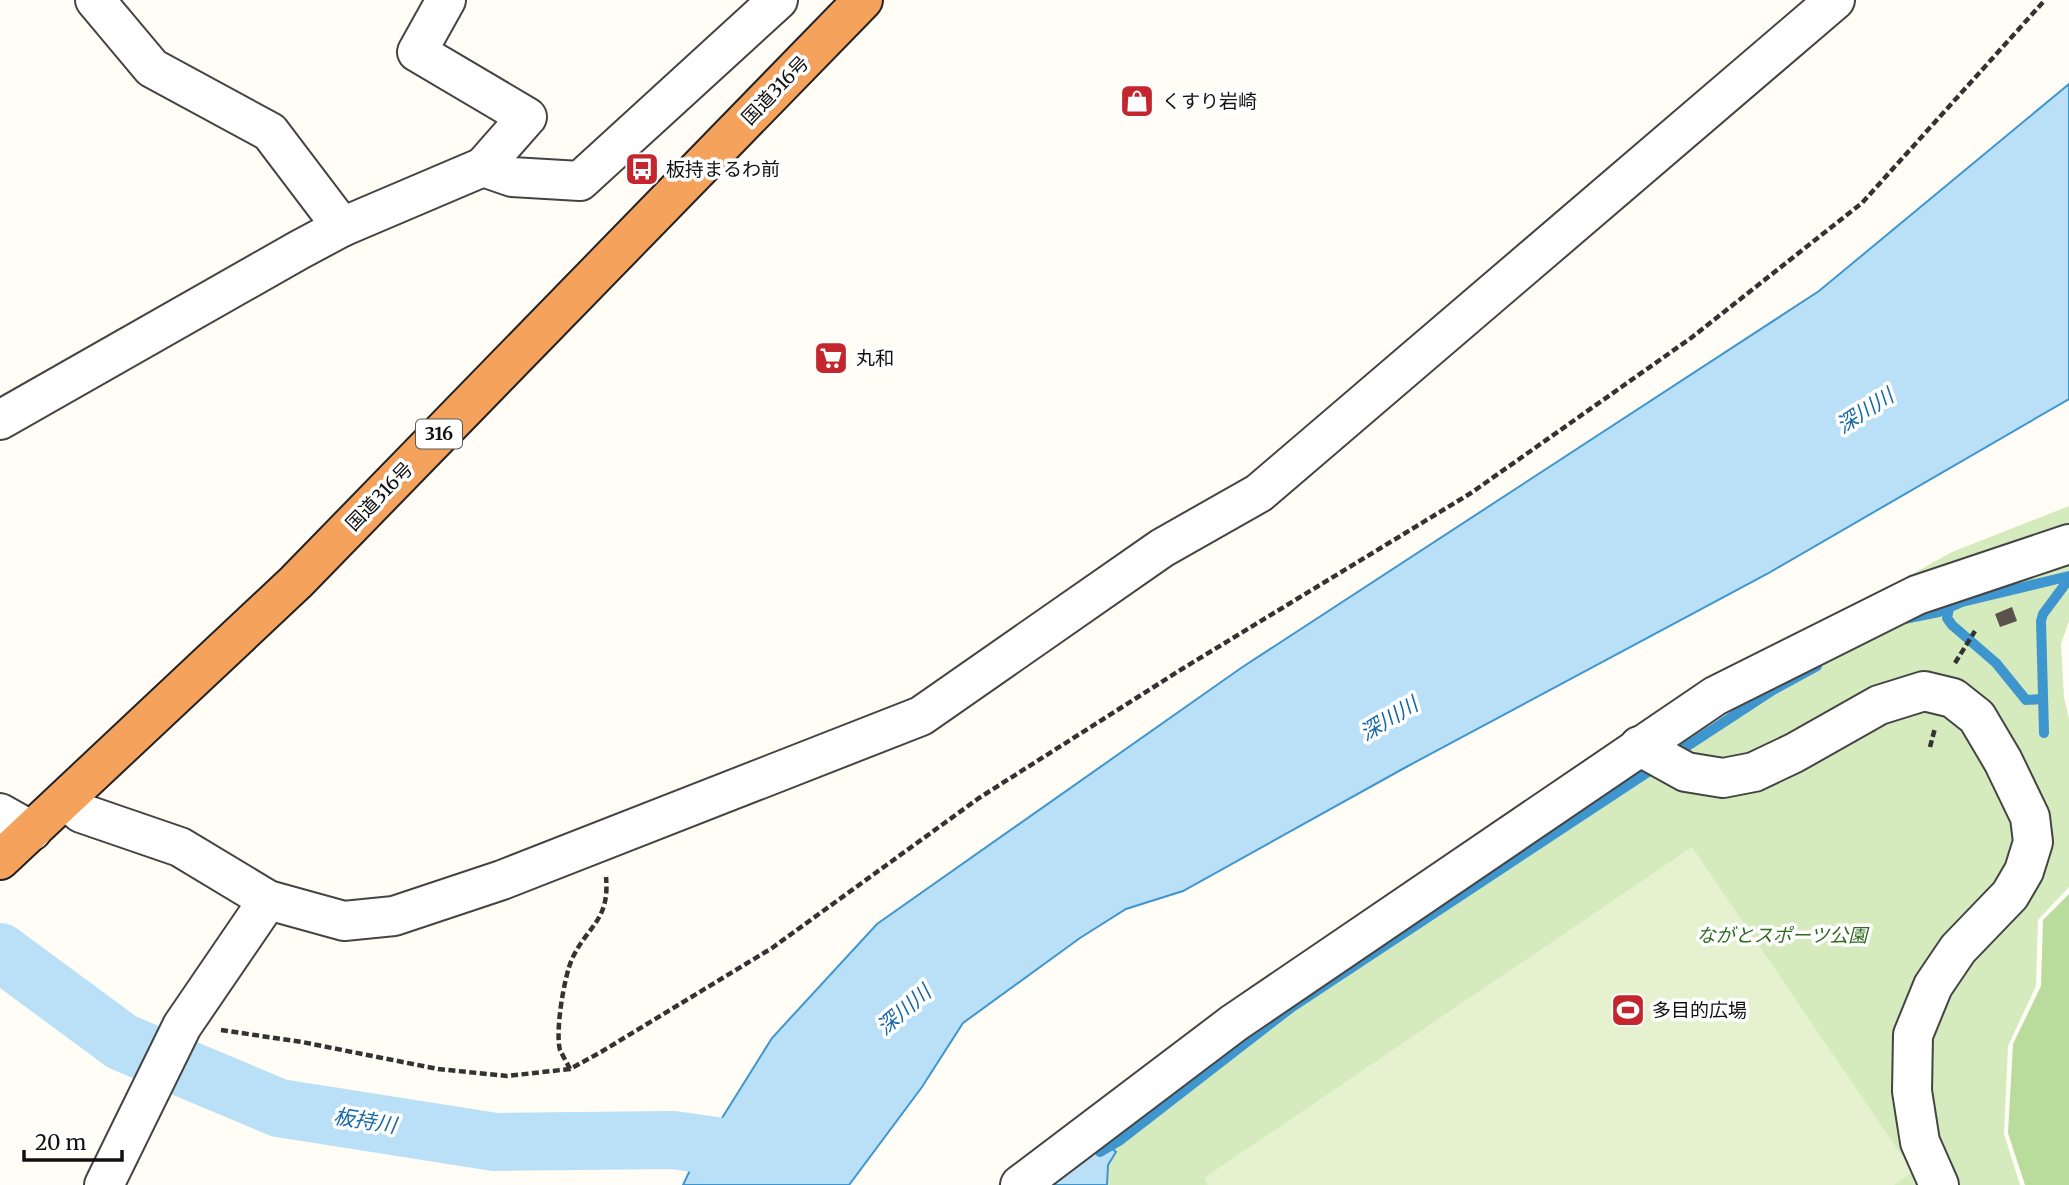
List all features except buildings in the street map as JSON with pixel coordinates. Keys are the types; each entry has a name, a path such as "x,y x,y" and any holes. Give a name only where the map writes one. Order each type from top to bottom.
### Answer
{"highway":[{"name":"国道316号","path":"2,859 16,822 66,800 296,582 863,0"}],"street":[{"path":"95,0 152,68 270,132 342,228"},
{"path":"0,420 299,250 342,228 483,167 527,117 417,52 446,0"},
{"path":"483,167 512,177 580,181 778,0"},
{"path":"66,800 81,813 180,847 268,900 344,921 394,916 502,880 921,716 1162,548 1259,493 1835,0"},
{"path":"1020,1185 1234,1023 1660,758 1715,696 1893,606 1953,581 2069,544"},
{"path":"1660,758 1723,778 1754,772 1794,753 1879,705 1923,691 1953,698 1977,717 2003,761 2030,817 2033,842 2024,871 2010,895 1958,949 1933,986 1913,1035 1912,1091 1920,1142 1939,1185"},
{"path":"104,1185 186,1020 268,900"}],"path":[{"path":"186,1020 212,1028 302,1042 438,1069 507,1076 570,1069 772,948 979,797 1182,669 1471,494 1691,338 1862,202 2045,0"},
{"path":"1965,644 1975,631"},
{"path":"570,1069 559,1048 561,1000 572,959 600,918 608,894 605,862 610,838"}],"green space":[{"name":"ながとスポーツ公園","path":"2069,506 2069,621 2061,644 2064,697 2069,719 2069,887 2038,920 2036,986 2008,1046 2004,1134 2020,1185 997,1185 1261,986 1767,654 1952,552"},
{"name":"多目的広場","path":"1692,847 1913,1172 1894,1185 1208,1185 1204,1178"},
{"path":"2069,894 2069,1185 2025,1185 2008,1133 2013,1044 2041,986 2043,920"}],"water":[{"name":"深川川","path":"2069,84 2069,399 1767,574 1408,766 1183,891 1126,909 1080,938 963,1023 922,1087 849,1185 683,1185 692,1166 772,1038 877,924 1241,668 1819,291"},
{"path":"1105,1141 1116,1152 1108,1165 1107,1185 1045,1185"}],"waterway":[{"path":"1904,619 2069,576"},
{"path":"2044,733 2041,621 2043,614 2069,579"},
{"path":"1949,608 1947,618 1952,625 1996,663 2026,700 2042,699"},
{"path":"1672,756 1773,690 1817,666"},
{"path":"1100,1152 1119,1141 1292,1007 1657,766"},
{"name":"板持川","path":"0,952 122,1042 279,1108 495,1142 673,1140 772,1154"}],"place":[{"name":"くすり岩崎","path":"1137,101"},
{"name":"板持まるわ前","path":"642,169"},
{"name":"丸和","path":"831,358"},
{"name":"多目的広場","path":"1628,1010"}]}
